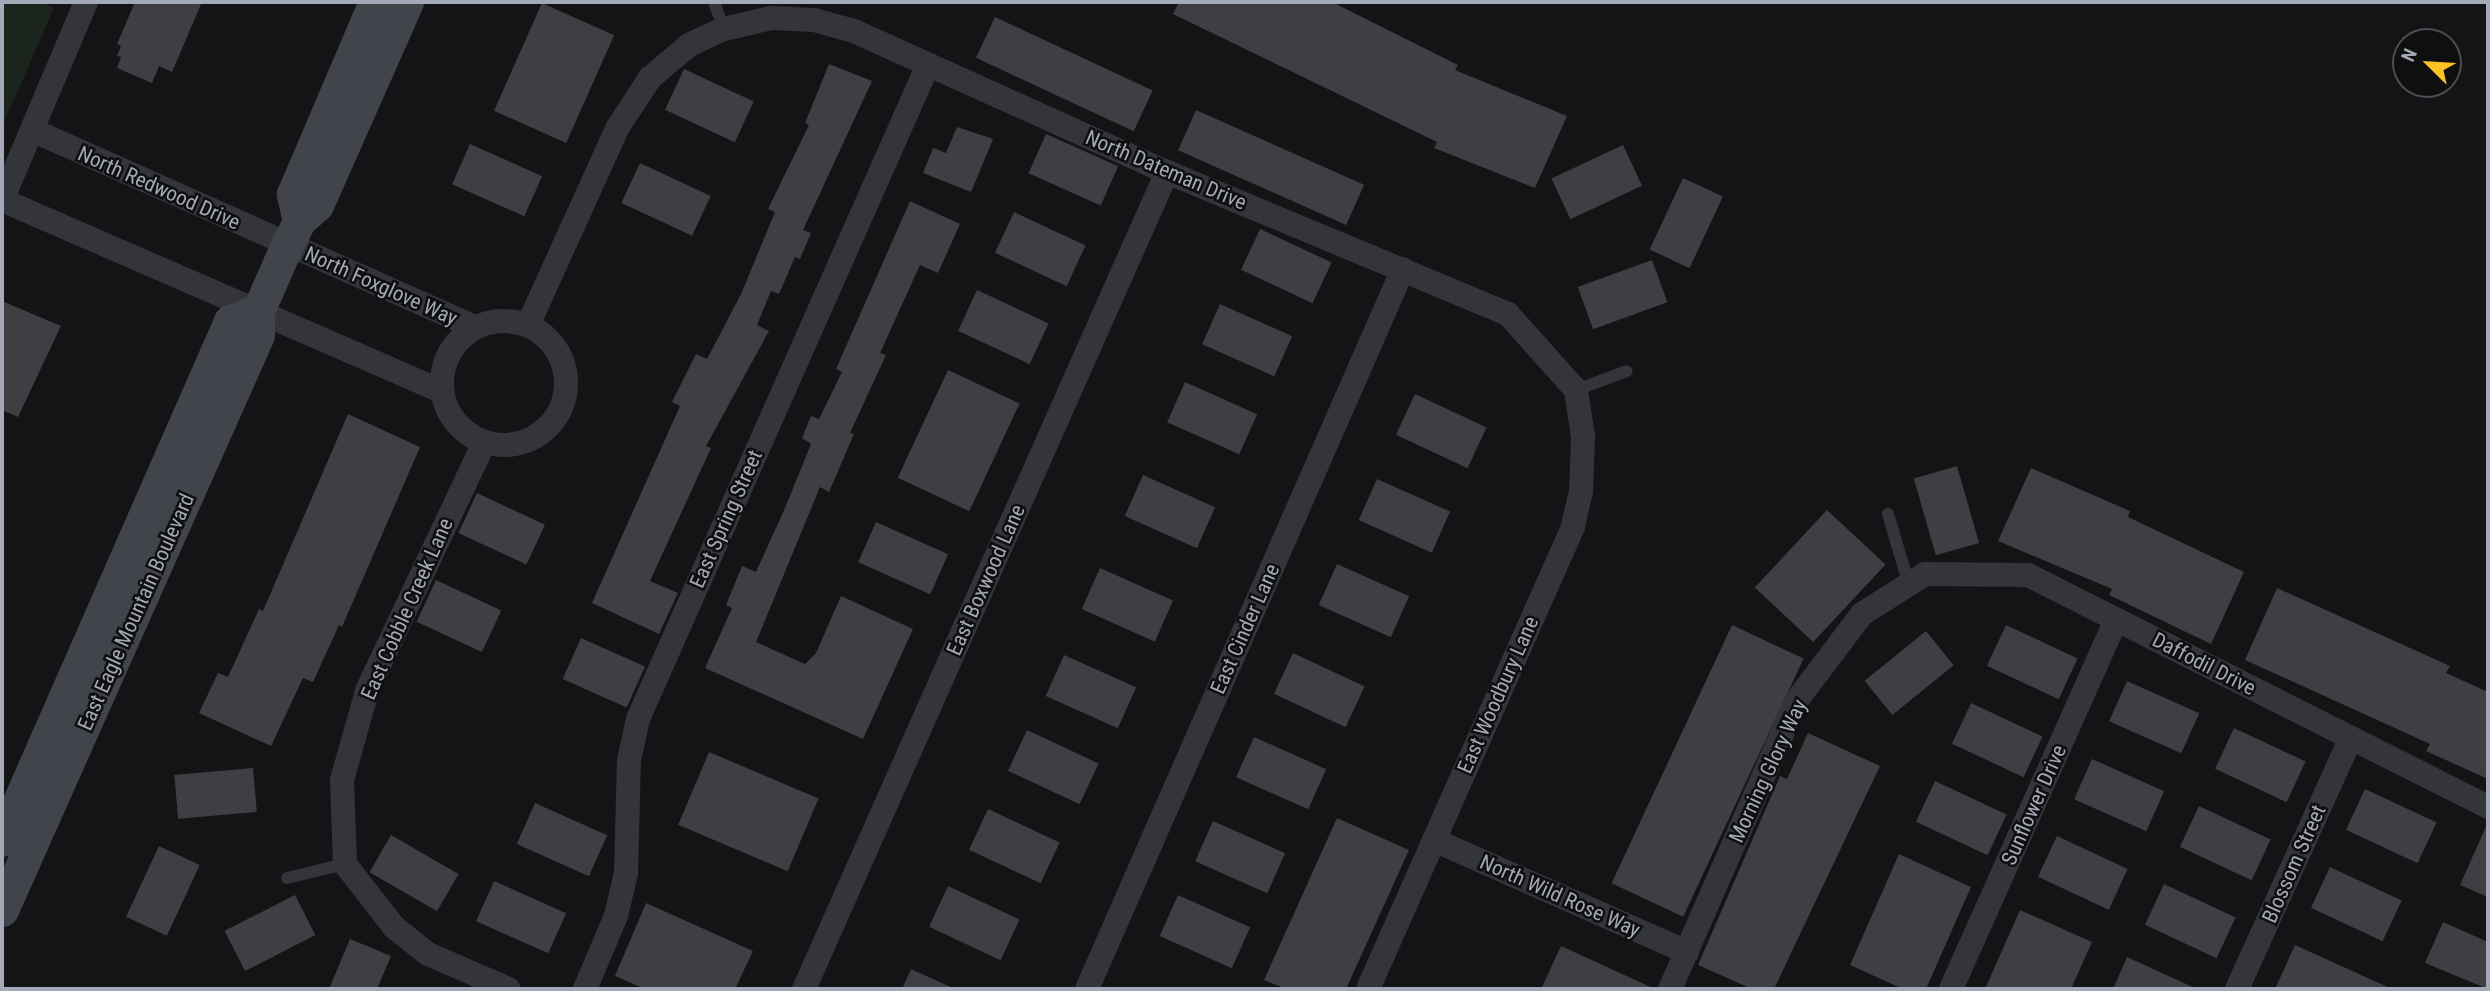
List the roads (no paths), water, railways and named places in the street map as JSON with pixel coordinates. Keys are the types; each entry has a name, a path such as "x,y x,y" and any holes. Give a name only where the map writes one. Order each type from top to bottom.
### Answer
{"street":[{"path":"86,2 2,200 442,391"},
{"name":"East Eagle Mountain Boulevard","path":"293,233 293,194 375,2"},
{"name":"East Eagle Mountain Boulevard","path":"2,910 258,335 258,311 293,233 317,205 407,2"},
{"name":"North Dateman Drive","path":"724,29 771,18 814,20 854,31 1167,172 1508,314 1576,390"},
{"path":"528,325 618,127 650,78 689,45 724,29"},
{"name":"East Spring Street","path":"585,989 616,916 626,873 629,760 638,719 928,65"},
{"name":"North Redwood Drive","path":"32,130 293,233"},
{"name":"East Boxwood Lane","path":"804,989 1167,172"},
{"name":"North Foxglove Way","path":"293,233 475,327"},
{"name":"East Cinder Lane","path":"1087,989 1403,269"},
{"name":"East Eagle Mountain Boulevard","path":"2,840 230,321 258,311"},
{"path":"511,320 528,325 553,345 566,373 559,415 545,432 526,442 505,446 484,443 456,423 442,391 449,354 475,327 511,320"},
{"name":"East Woodbury Lane","path":"1368,989 1573,527 1581,491 1583,437 1576,390"},
{"name":"East Cobble Creek Lane","path":"345,864 342,780 367,691 484,443"},
{"name":"Daffodil Drive","path":"1909,584 1925,574 2028,575 2488,807"},
{"name":"Morning Glory Way","path":"1670,989 1797,700 1862,614 1909,584"},
{"name":"Sunflower Drive","path":"1951,989 2116,620"},
{"name":"Blossom Street","path":"2238,989 2351,738"},
{"name":"North Wild Rose Way","path":"1434,840 1687,952"},
{"path":"345,864 394,927 428,954 509,989"}],"lane":[{"path":"713,2 724,29"},
{"path":"1576,390 1627,370"},
{"path":"1888,514 1909,584"},
{"path":"287,878 345,864"}]}
